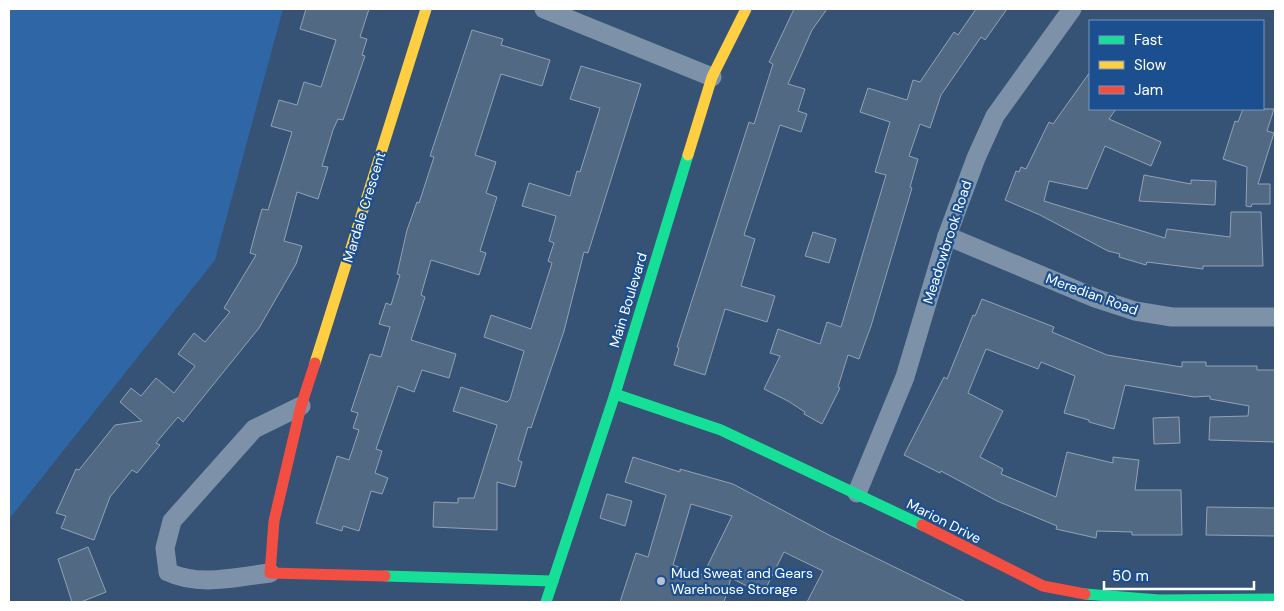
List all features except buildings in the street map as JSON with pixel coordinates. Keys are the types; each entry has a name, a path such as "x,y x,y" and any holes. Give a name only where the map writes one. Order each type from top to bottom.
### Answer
{"street":[{"name":"Mardale Crescent","path":"270,572 274,521 301,406 426,9"},
{"path":"544,9 712,77"},
{"name":"Main Boulevard","path":"546,602 615,394 712,77 746,9"},
{"name":"Meadowbrook Road","path":"857,493 905,377 947,236 976,158 995,116 1072,9"},
{"name":"Meredian Road","path":"947,236 1095,298 1135,311 1172,317 1275,317"},
{"name":"Marion Drive","path":"615,394 721,430 857,493 1043,586 1074,594 1127,600 1275,599"},
{"path":"301,406 254,429 172,521 164,548 168,572 180,578 200,581 270,572 553,581"}],"shaded area":[{"path":"9,9 283,9 215,260 9,519"}],"traffic: fast":[{"path":"546,602 615,394 688,155"},
{"path":"615,394 721,430 922,525"},
{"path":"385,576 553,581"},
{"path":"1085,594 1159,600 1275,599"}],"traffic: slow":[{"path":"315,363 426,9"},
{"path":"688,155 712,77 746,9"}],"traffic: jam":[{"path":"315,363 301,406 274,521 270,573 385,576"},
{"path":"922,525 1043,586 1085,594"}],"place":[{"name":"Mud Sweat and Gears Warehouse Storage","path":"661,581"}]}
